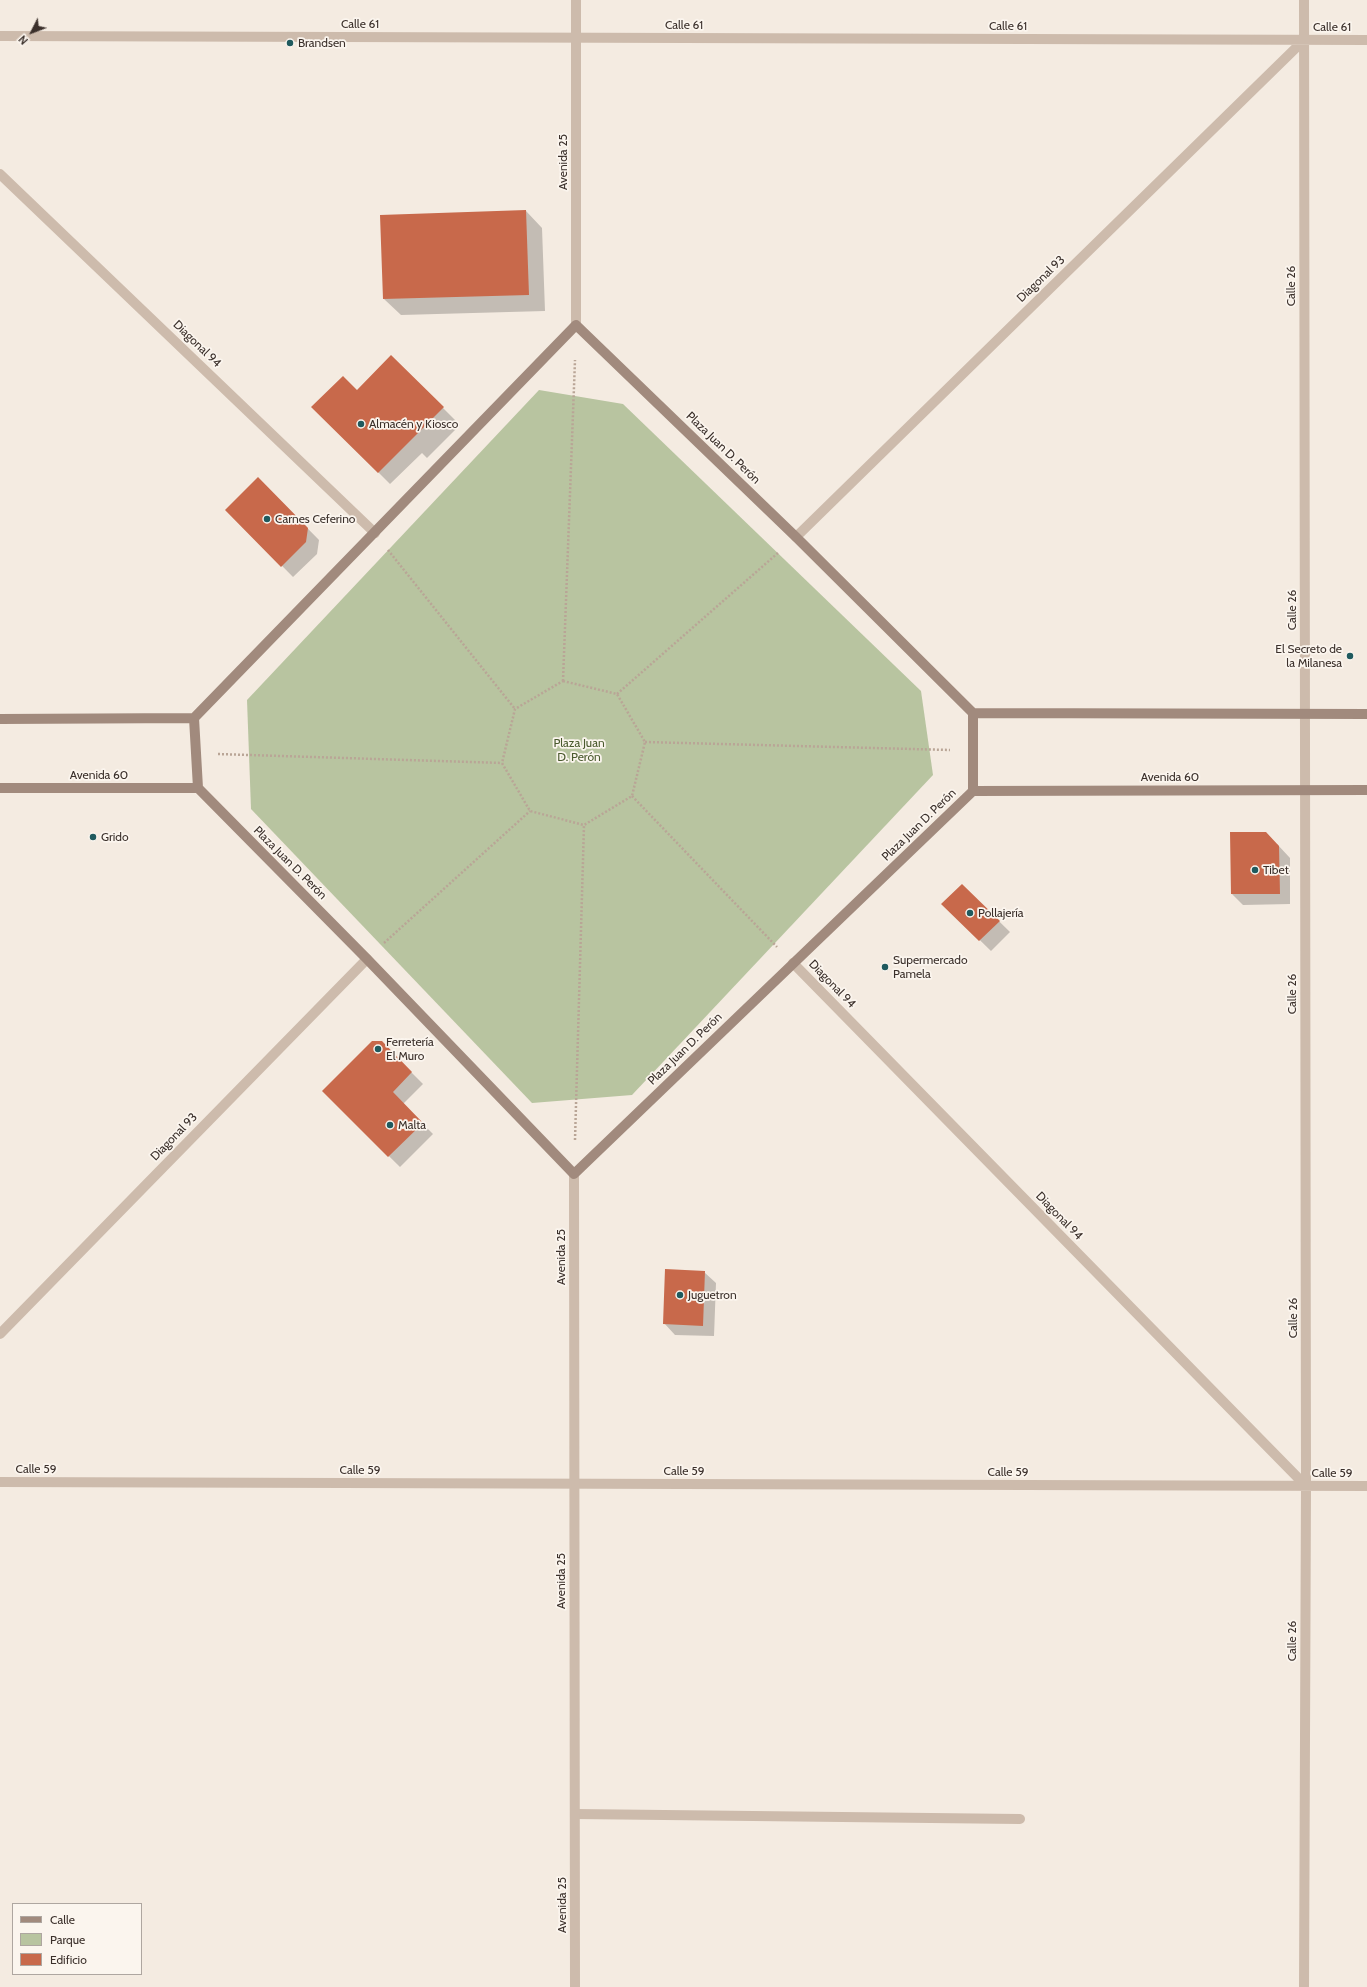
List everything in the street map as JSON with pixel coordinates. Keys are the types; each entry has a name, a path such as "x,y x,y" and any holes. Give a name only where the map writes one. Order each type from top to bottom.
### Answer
{"main road":[{"path":"0,720 194,718 576,325"},
{"name":"Plaza Juan D. Perón","path":"198,788 367,959 574,1174 973,791 973,713 796,537 576,325"},
{"path":"973,713 1367,714"},
{"path":"194,718 198,788"},
{"name":"Avenida 60","path":"0,788 198,788"},
{"name":"Avenida 60","path":"973,791 1367,790"}],"street":[{"name":"Avenida 25","path":"576,0 576,325"},
{"name":"Calle 26","path":"1304,0 1306,1486 1304,1987"},
{"name":"Calle 61","path":"0,36 1367,40"},
{"name":"Diagonal 93","path":"796,537 1304,40"},
{"name":"Diagonal 94","path":"0,174 375,533"},
{"name":"Diagonal 93","path":"0,1334 367,959"},
{"name":"Diagonal 94","path":"793,963 1306,1486"},
{"name":"Avenida 25","path":"574,1174 575,1987"},
{"name":"Calle 59","path":"0,1482 1367,1486"},
{"path":"575,1814 1020,1819"}],"path":[{"path":"563,681 576,325"},
{"path":"375,533 515,709"},
{"path":"617,694 796,537"},
{"path":"563,681 617,694 645,742 632,796 584,825 530,811 502,763 515,709 563,681"},
{"path":"645,742 973,751"},
{"path":"196,753 502,763"},
{"path":"632,796 793,963"},
{"path":"367,959 530,811"},
{"path":"574,1174 584,825"}],"green space":[{"name":"Plaza Juan D. Perón","path":"539,390 623,404 921,691 933,775 632,1095 532,1103 251,809 247,700"}],"building":[{"path":"526,210 529,295 383,299 380,215"},
{"path":"391,355 444,407 378,473 311,407 343,376 357,390"},
{"name":"Carnes Ceferino","path":"258,477 308,528 306,542 281,567 225,510"},
{"name":"Tibet","path":"1230,832 1266,832 1279,846 1280,894 1231,894"},
{"name":"Pollajería","path":"962,884 1000,921 979,941 941,904"},
{"path":"372,1041 382,1041 412,1072 393,1092 423,1123 388,1157 322,1091"},
{"path":"665,1269 705,1271 703,1326 663,1324"}],"place":[{"name":"Brandsen","path":"290,43"},
{"name":"Almacén y Kiosco","path":"361,424"},
{"name":"Carnes Ceferino","path":"267,519"},
{"name":"El Secreto de la Milanesa","path":"1350,656"},
{"name":"Grido","path":"93,837"},
{"name":"Tibet","path":"1255,870"},
{"name":"Pollajería","path":"970,913"},
{"name":"Supermercado Pamela","path":"885,967"},
{"name":"Ferretería El Muro","path":"378,1049"},
{"name":"Malta","path":"390,1125"},
{"name":"Juguetron","path":"680,1295"}]}
